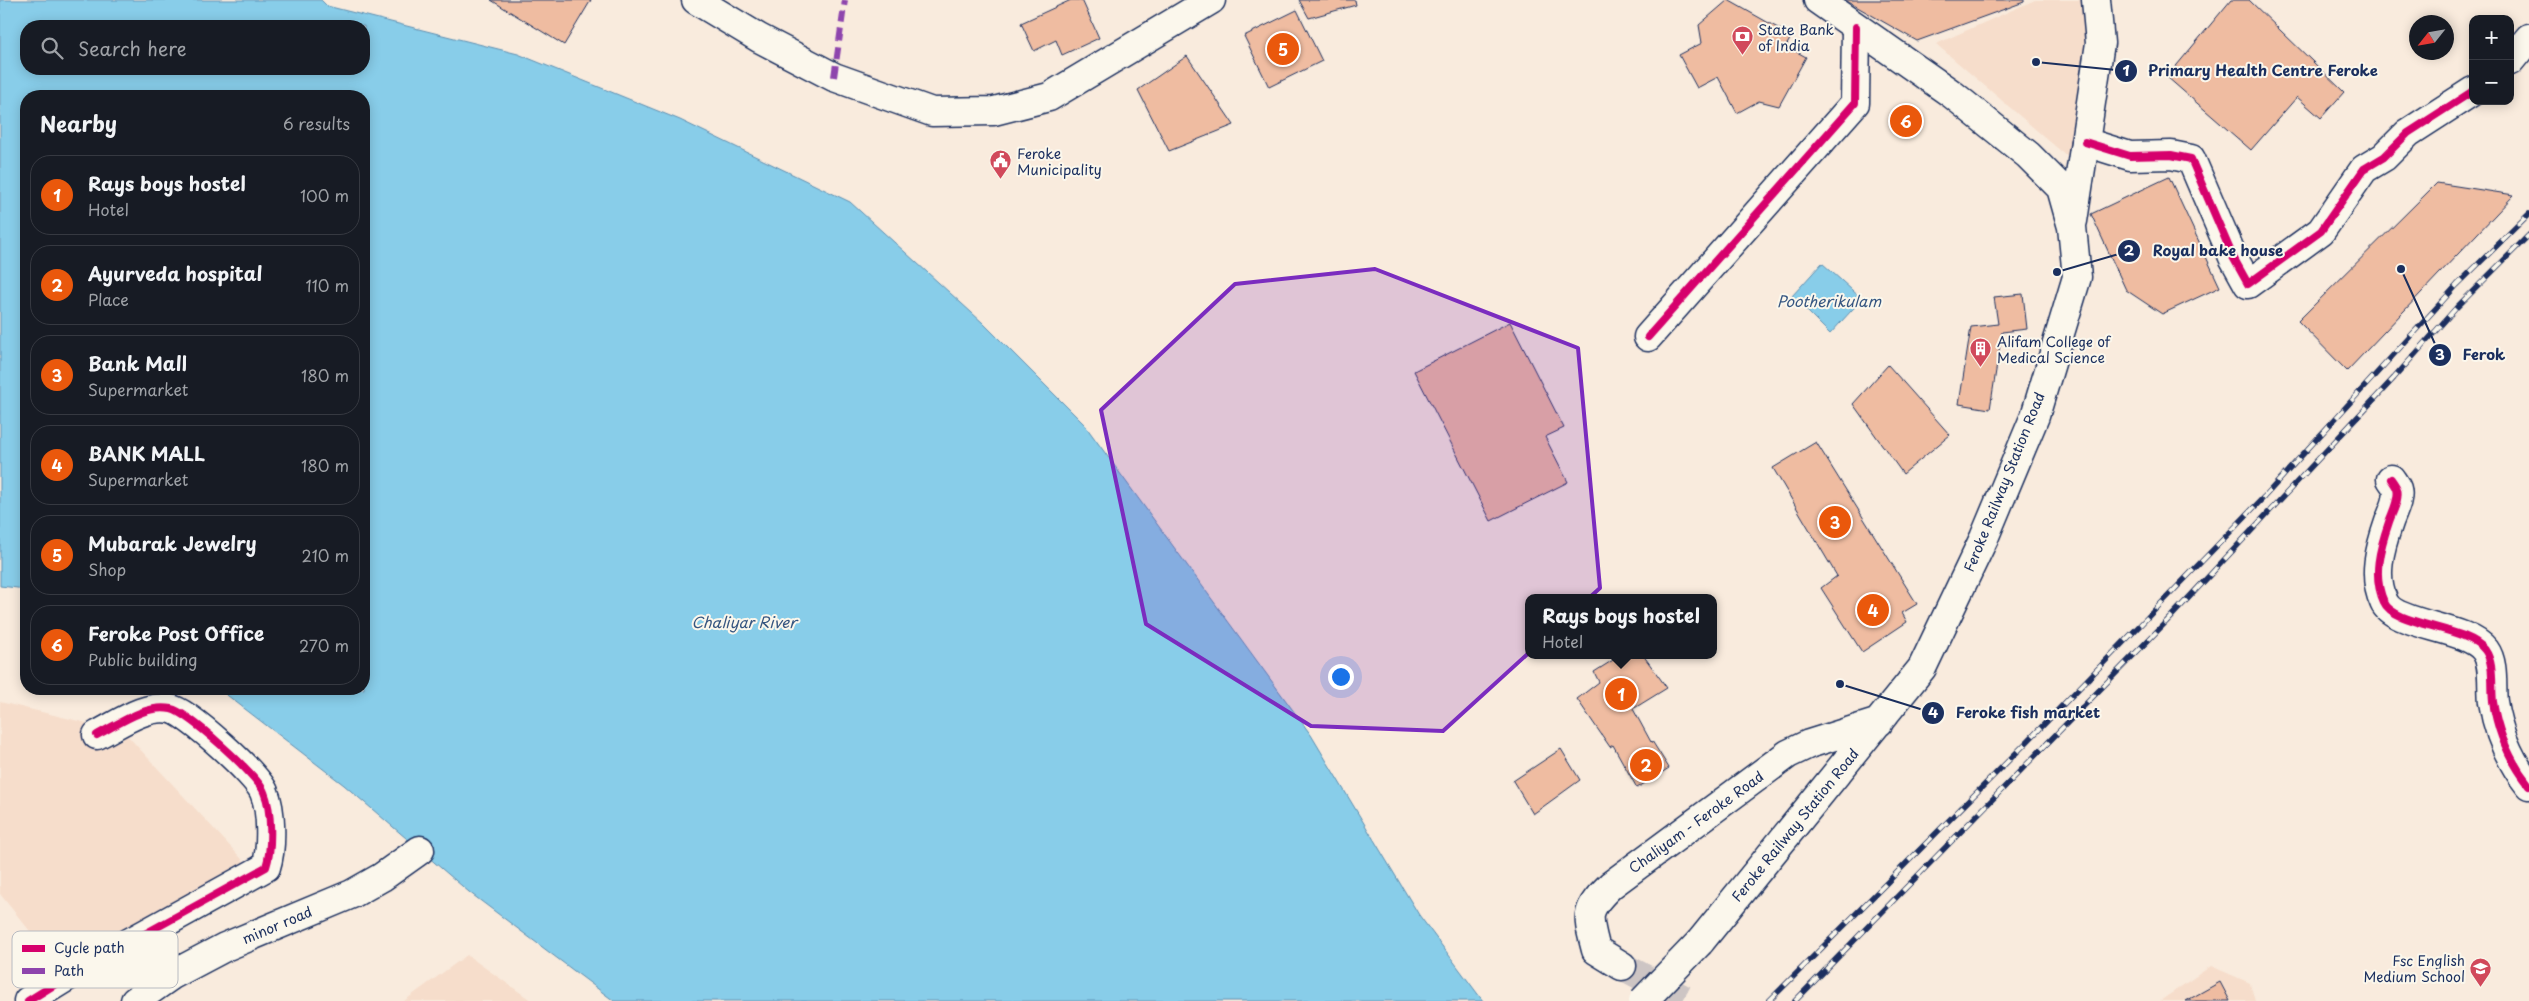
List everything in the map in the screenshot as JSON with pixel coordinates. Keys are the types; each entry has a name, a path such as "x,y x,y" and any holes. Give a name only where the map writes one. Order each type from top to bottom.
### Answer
{"main road":[{"path":"696,0 834,77 932,112 941,112 994,111 1049,97 1211,0"},
{"name":"Feroke Railway Station Road","path":"1643,1001 1700,942 1922,668 1984,538 2035,416 2077,277 2072,227 2061,188 2028,155 1952,94 1818,0"},
{"path":"2072,227 2100,43 2096,0"},
{"path":"1648,337 1855,103 1856,27"},
{"path":"2511,60 2529,38"},
{"path":"2085,142 2130,156 2170,156 2191,160 2248,284 2321,232 2364,169 2384,157 2408,133 2469,94"},
{"path":"2391,479 2397,490 2395,506 2382,546 2376,577 2384,604 2395,613 2470,638 2485,650 2491,670 2493,702 2502,742 2529,784"},
{"path":"97,735 146,710 172,709 206,730 264,790 268,807 270,855 266,867 150,931"},
{"name":"Chaliyam - Feroke Road","path":"1622,966 1596,950 1588,922 1594,902 1611,885 1788,754 1809,744 1879,722"},
{"name":"minor road","path":"178,972 225,947 352,894 382,877 420,850"},
{"path":"28,1001 49,988"},
{"name":"minor road","path":"135,1001 154,988"}],"highlighted area":[{"path":"1375,269 1578,348 1600,588 1443,731 1311,726 1146,624 1101,410 1235,284"}],"shaded area":[{"path":"2035,0 2087,0 2091,67 2069,158 1936,44"},
{"path":"0,702 124,732 253,871 148,931 30,931 0,894"},
{"path":"467,955 532,1001 404,1001"},
{"path":"2211,966 2250,983 2255,1001 2160,1001"}],"water":[{"name":"Chaliyar River","path":"0,0 321,0 327,6 518,54 680,120 850,202 983,323 1084,424 1311,735 1419,915 1483,1001 614,1001 469,892 344,785 227,695 370,695 370,90 20,90 20,588 0,586"},
{"name":"Pootherikulam","path":"1822,263 1862,299 1830,334 1792,296"}],"building":[{"path":"491,0 591,0 564,45"},
{"path":"1071,0 1082,0 1099,38 1062,55 1056,40 1034,51 1021,23"},
{"path":"1299,0 1355,0 1356,5 1309,18"},
{"name":"State Bank of India","path":"1728,0 1792,36 1786,46 1806,57 1779,106 1759,101 1737,113 1718,77 1697,88 1679,55 1702,43 1699,25"},
{"path":"1845,0 2024,0 2024,2 1917,41"},
{"path":"2231,0 2249,0 2344,92 2321,118 2297,97 2251,150 2167,77"},
{"path":"1297,10 1322,61 1269,87 1244,36"},
{"path":"1187,56 1234,125 1169,151 1138,90"},
{"path":"2169,177 2220,287 2162,314 2126,290 2091,214"},
{"path":"2437,183 2514,195 2347,371 2298,321"},
{"name":"Alifam College of Medical Science","path":"2023,294 2027,329 2002,332 1990,409 1959,404 1971,327 1998,324 1994,297"},
{"path":"1510,322 1564,428 1545,437 1568,482 1491,521 1414,371"},
{"path":"1888,365 1950,435 1903,474 1853,404"},
{"path":"1816,442 1917,604 1902,613 1907,622 1862,652 1821,588 1837,576 1773,468"},
{"path":"1615,659 1646,659 1667,688 1633,709 1651,742 1669,768 1637,788 1613,745 1610,747 1577,699 1599,682 1594,672"},
{"path":"1561,749 1580,780 1533,814 1513,781"},
{"path":"2220,982 2230,1001 2186,1001"}],"tunnel":[{"path":"1622,966 1688,1001"}],"railway":[{"path":"1769,1001 2025,744 2264,497 2457,285 2529,214"},
{"path":"1795,1001 2166,622 2394,378 2457,307 2529,235"}],"marked path":[{"path":"834,77 845,0"}],"cycle path":[{"path":"1648,337 1855,103 1856,27"},
{"path":"2085,142 2130,156 2171,155 2191,159 2233,257 2248,284 2321,231 2364,169 2384,157 2408,133 2469,94"},
{"path":"2391,479 2398,493 2380,552 2378,582 2384,602 2390,610 2401,616 2463,636 2476,642 2485,650 2490,662 2493,702 2498,725 2516,766 2529,785"},
{"path":"97,735 142,712 161,708 171,709 192,721 236,759 259,784 267,800 270,830 266,867 150,931"},
{"path":"28,1001 49,988"}],"place":[{"name":"Mubarak Jewelry","path":"1283,49"},
{"name":"State Bank of India","path":"1742,56"},
{"name":"Primary Health Centre Feroke","path":"2036,62"},
{"name":"Feroke Post Office","path":"1906,121"},
{"name":"Feroke Municipality","path":"1001,180"},
{"name":"Ferok","path":"2401,269"},
{"name":"Royal bake house","path":"2057,272"},
{"name":"Alifam College of Medical Science","path":"1981,368"},
{"name":"Bank Mall","path":"1835,522"},
{"name":"BANK MALL","path":"1873,610"},
{"name":"Feroke fish market","path":"1840,684"},
{"name":"Rays boys hostel","path":"1621,694"},
{"name":"Ayurveda hospital","path":"1646,765"},
{"name":"Fsc English Medium School","path":"2481,987"}]}
